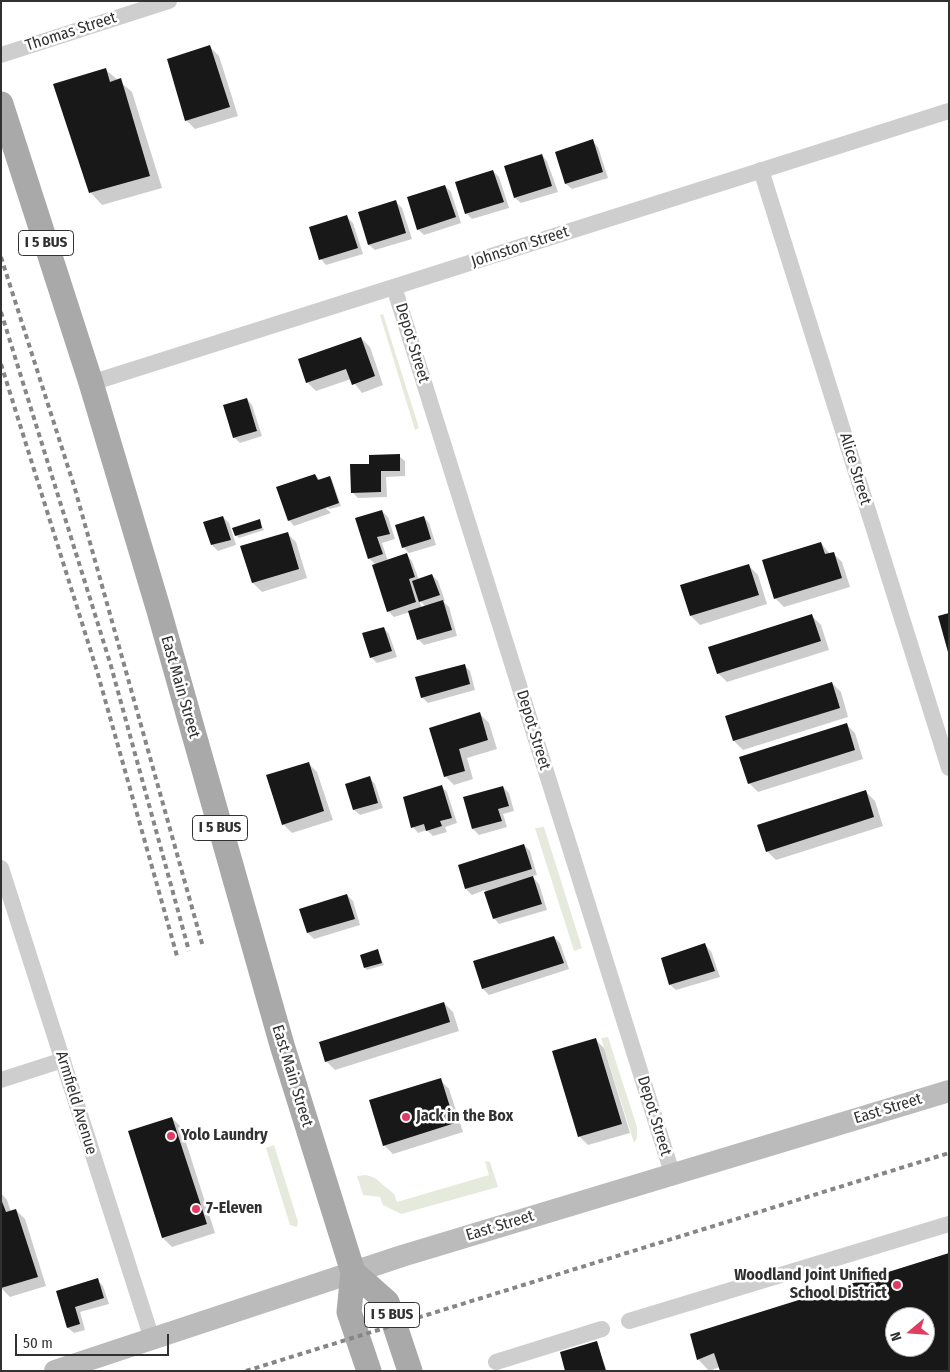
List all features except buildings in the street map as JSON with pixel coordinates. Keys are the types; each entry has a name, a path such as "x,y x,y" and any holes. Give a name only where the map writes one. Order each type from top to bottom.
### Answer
{"main road":[{"name":"East Main Street","path":"1,104 91,383 159,611 282,1046 353,1272"},
{"name":"East Street","path":"56,1371 353,1272 672,1173 949,1091"},
{"name":"I 5 BUS","path":"353,1272 349,1312 370,1371"},
{"name":"I 5 BUS","path":"353,1272 388,1302 410,1371"}],"street":[{"name":"Thomas Street","path":"1,54 169,1"},
{"name":"Johnston Street","path":"91,383 949,111"},
{"name":"Alice Street","path":"761,170 949,768"},
{"name":"Depot Street","path":"394,287 672,1173"},
{"name":"Armfield Avenue","path":"1,868 152,1338"},
{"path":"1,1080 63,1060"},
{"path":"629,1321 949,1224"},
{"path":"496,1362 602,1329"}],"shaded area":[{"path":"383,314 419,428 415,430 380,315"},
{"path":"544,827 582,948 574,951 535,828"},
{"path":"608,1037 637,1127 637,1138 634,1143 601,1038"},
{"path":"274,1145 298,1222 297,1227 290,1225 266,1148"},
{"path":"485,1161 490,1162 498,1187 401,1214 383,1205 380,1197 363,1195 357,1176 366,1175 375,1178 394,1194 397,1202 489,1175"}],"railway":[{"path":"1,257 75,489 203,947"},
{"path":"1,312 111,666 189,951"},
{"path":"1,364 97,671 177,956"},
{"path":"246,1371 949,1153"}],"place":[{"name":"Jack in the Box","path":"406,1117"},
{"name":"Yolo Laundry","path":"171,1136"},
{"name":"7-Eleven","path":"196,1209"},
{"name":"Woodland Joint Unified School District","path":"897,1285"}]}
